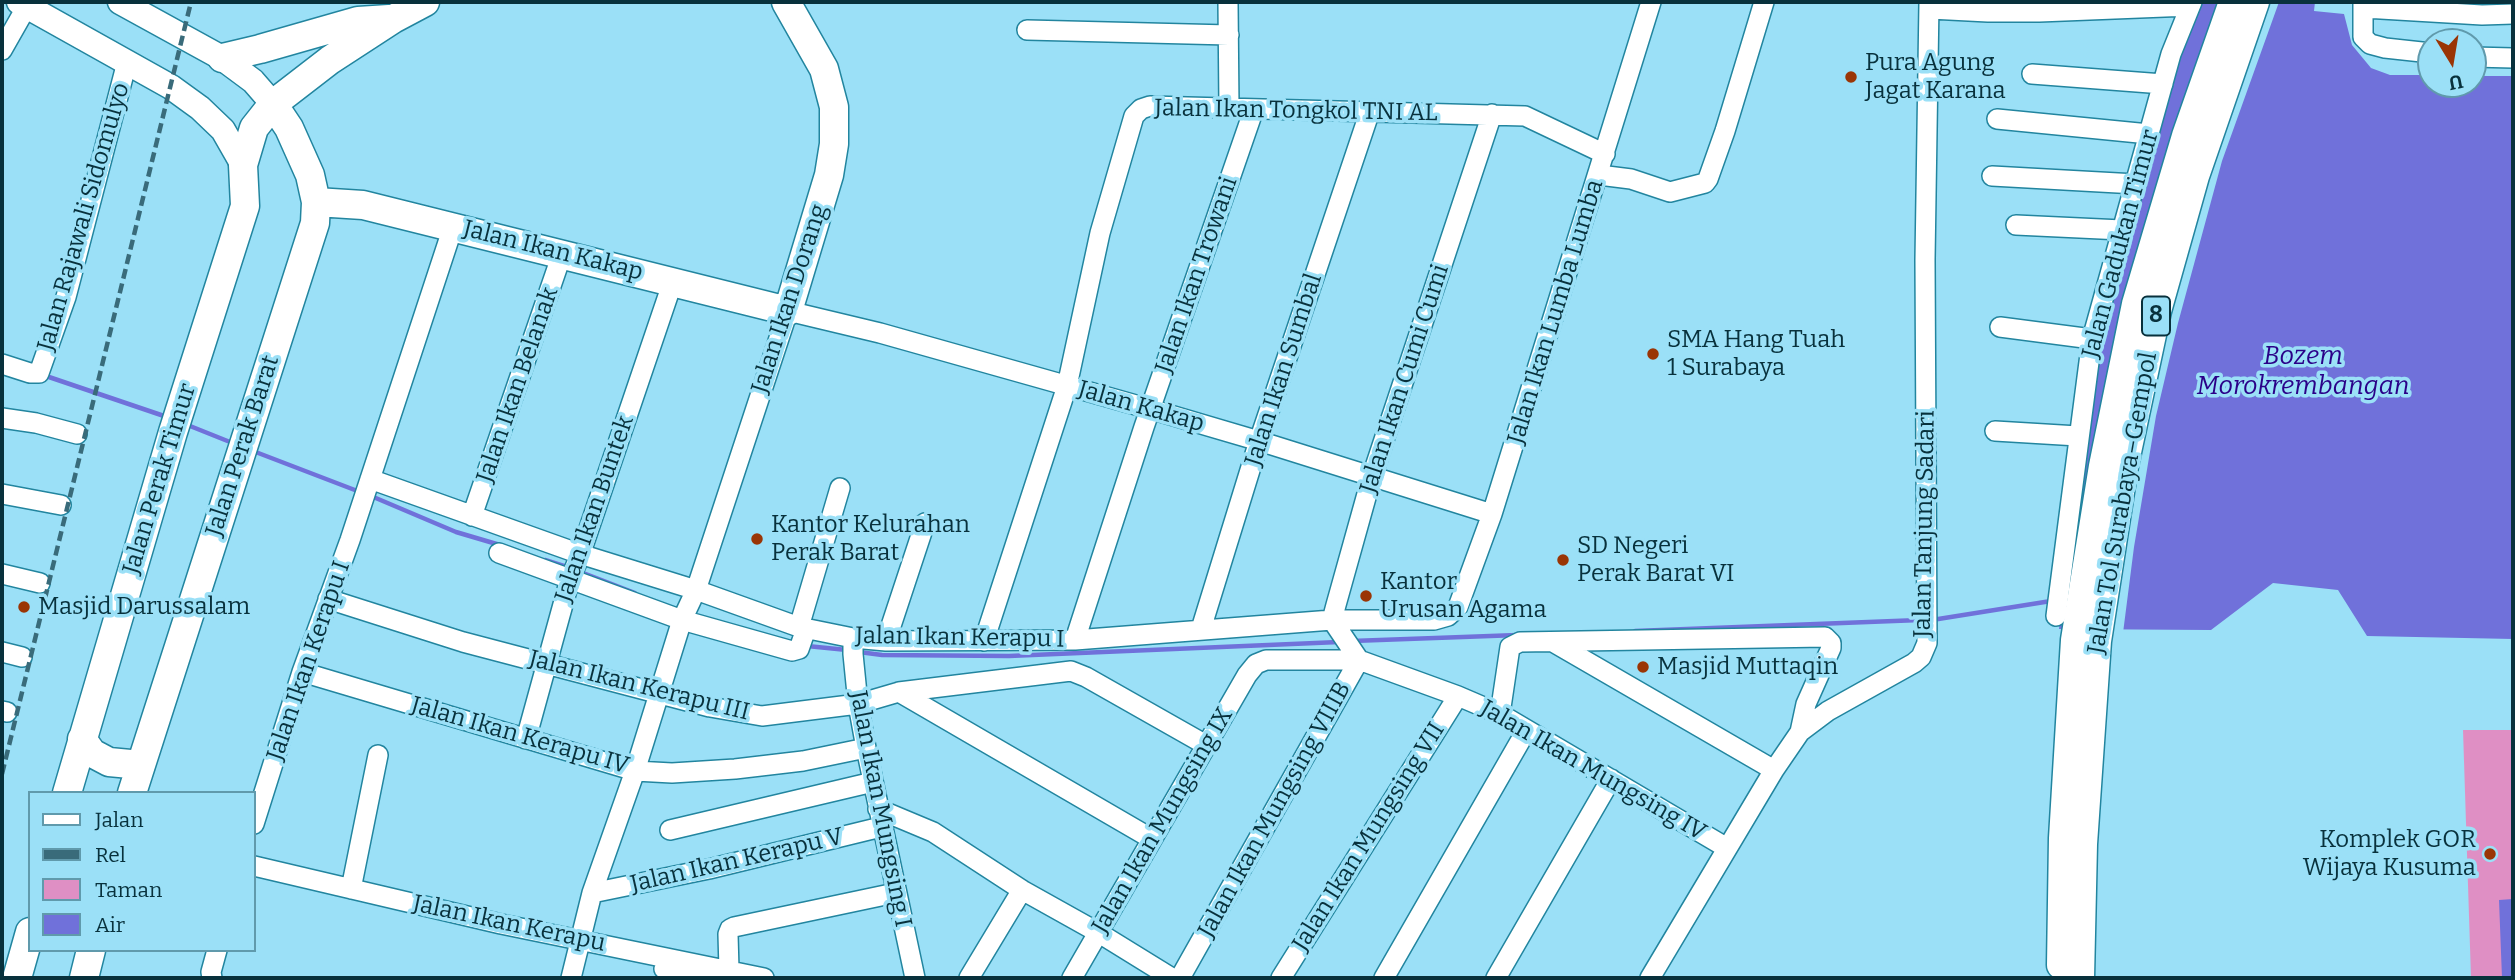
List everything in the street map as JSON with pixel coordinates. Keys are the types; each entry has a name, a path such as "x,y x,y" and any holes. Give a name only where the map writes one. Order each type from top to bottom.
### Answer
{"highway":[{"name":"Jalan Perak Timur","path":"68,791 176,423 245,206 243,165 254,128 273,104 330,60 393,19 425,2"},
{"name":"Jalan Ikan Dorang","path":"786,2 824,69 834,107 834,144 829,174 788,311"},
{"name":"Jalan Tol Surabaya–Gempol","path":"2061,978 2063,838 2103,466 2136,304 2186,136 2233,2"},
{"name":"Jalan Tol Surabaya–Gempol","path":"2080,978 2086,641 2157,311 2195,176 2255,2"},
{"path":"222,58 358,21 393,19"},
{"name":"Jalan Perak Barat","path":"133,791 315,223 316,202 310,175 289,128 273,104"},
{"name":"Jalan Ikan Kakap","path":"316,202 363,205 788,311"},
{"path":"82,738 92,753 109,762 141,765"},
{"path":"17,978 28,939"},
{"path":"84,978 90,952"}],"main road":[{"path":"120,2 222,58 253,81 273,104"},
{"path":"23,4 171,87 201,108 223,130 243,165"}],"street":[{"path":"1228,2 1229,108"},
{"name":"Jalan Ikan Lumba Lumba","path":"1448,617 1458,607 1492,514 1651,2"},
{"path":"1599,175 1631,179 1670,192 1705,183 1726,131 1764,2"},
{"path":"2,50 23,4"},
{"path":"1930,5 1989,12 2039,12 2191,4"},
{"name":"Jalan Gadukan Timur","path":"2057,607 2092,339 2171,54 2191,4"},
{"name":"Jalan Tanjung Sadari","path":"1650,978 1774,770 1800,732 1828,711 1914,663 1921,657 1927,643 1925,261 1930,5"},
{"path":"2417,52 2370,44 2363,37 2364,5 2482,15 2513,14"},
{"path":"1027,30 1228,35"},
{"path":"2487,57 2513,58"},
{"name":"Jalan Rajawali Sidomulyo","path":"2,364 37,373 66,297 127,62"},
{"path":"2032,74 2164,83"},
{"name":"Jalan Ikan Tongkol TNI AL","path":"984,641 1067,386 1100,233 1133,116 1141,109 1150,106 1525,116 1605,154"},
{"name":"Jalan Ikan Trowani","path":"1075,640 1150,409 1254,109"},
{"name":"Jalan Ikan Sumbal","path":"1201,629 1259,440 1370,111"},
{"name":"Jalan Ikan Cumi Cumi","path":"1333,621 1372,476 1492,114"},
{"path":"1997,119 2150,134"},
{"path":"1992,176 2136,184"},
{"path":"2017,225 2122,230"},
{"path":"368,486 453,227"},
{"name":"Jalan Ikan Belanak","path":"472,516 562,254"},
{"name":"Jalan Ikan Buntek","path":"526,739 576,566 673,281"},
{"name":"Jalan Kakap","path":"788,311 880,333 1259,440 1492,514"},
{"name":"Jalan Ikan Dorang","path":"571,978 593,893 788,311"},
{"path":"2000,327 2092,339"},
{"path":"2,418 36,423 77,434"},
{"path":"1995,431 2078,436"},
{"name":"Jalan Ikan Kerapu I","path":"256,818 302,672 368,486 472,516 576,566 689,606 802,628 853,645 886,640 1075,640 1201,629 1333,621 1434,620 1448,617"},
{"path":"499,553 576,566 689,606 792,651 799,649 802,628 841,488"},
{"path":"2,494 61,505"},
{"path":"886,640 925,523"},
{"path":"2,574 40,583"},
{"name":"Jalan Ikan Kerapu III","path":"328,599 463,642 709,707 762,716 858,704 899,692 1071,671 1206,745"},
{"path":"1333,621 1355,653"},
{"path":"1500,714 1510,648 1520,642 1825,637 1831,643 1831,648 1806,704 1800,732"},
{"path":"1552,641 1774,770"},
{"name":"Jalan Ikan Mungsing I","path":"853,645 858,704 866,748 915,978"},
{"path":"2,652 22,657"},
{"name":"Jalan Ikan Mungsing IV","path":"1256,664 1266,660 1355,653 1500,714 1727,848"},
{"name":"Jalan Ikan Mungsing VIIIB","path":"1180,978 1355,653"},
{"name":"Jalan Ikan Mungsing IX","path":"1072,978 1206,745 1256,664"},
{"name":"Jalan Ikan Kerapu IV","path":"302,672 635,771 672,773 735,769 803,761 866,748"},
{"path":"899,692 1152,839"},
{"name":"Jalan Ikan Mungsing VII","path":"1281,978 1458,696"},
{"path":"1384,978 1526,731"},
{"path":"351,888 378,755"},
{"path":"1496,978 1611,779"},
{"path":"670,830 873,782"},
{"path":"880,818 933,832 1022,890 1172,978"},
{"name":"Jalan Ikan Kerapu V","path":"593,893 709,869 880,818"},
{"name":"Jalan Ikan Kerapu","path":"256,866 579,943 764,978"},
{"path":"969,978 1022,890"},
{"path":"729,970 729,934 734,927 895,893"},
{"path":"579,943 698,978"},
{"path":"212,978 216,952"}],"green space":[{"name":"Komplek GOR Wijaya Kusuma","path":"2463,730 2513,730 2513,978 2471,978"}],"water":[{"name":"Bozem Morokrembangan","path":"2200,2 2315,2 2314,11 2344,14 2352,45 2371,68 2390,75 2417,75 2417,98 2487,98 2487,76 2513,76 2513,639 2367,636 2338,590 2273,583 2211,630 2059,629 2093,345 2186,35"},
{"path":"2513,899 2513,978 2502,978 2499,900"}],"pier":[{"path":"2224,2 2279,2 2222,161 2178,323 2156,416 2123,633 2106,633"}],"waterway":[{"path":"43,375 167,417"},
{"path":"185,424 235,444"},
{"path":"253,451 360,492"},
{"path":"371,496 456,532 500,545"},
{"path":"545,560 570,568"},
{"path":"578,571 635,593"},
{"path":"1932,620 2051,601"},
{"path":"1635,631 1920,620"},
{"path":"1352,641 1518,635"},
{"path":"859,652 882,655 1009,656 1339,642"},
{"path":"807,646 847,650"}],"railway":[{"path":"2,774 191,2"}],"place":[{"name":"Pura Agung Jagat Karana","path":"1851,77"},
{"name":"SMA Hang Tuah 1 Surabaya","path":"1653,354"},
{"name":"Kantor Kelurahan Perak Barat","path":"757,539"},
{"name":"SD Negeri Perak Barat VI","path":"1563,560"},
{"name":"Kantor Urusan Agama","path":"1366,596"},
{"name":"Masjid Darussalam","path":"24,607"},
{"name":"Masjid Muttaqin","path":"1643,667"},
{"name":"Komplek GOR Wijaya Kusuma","path":"2490,854"}]}
